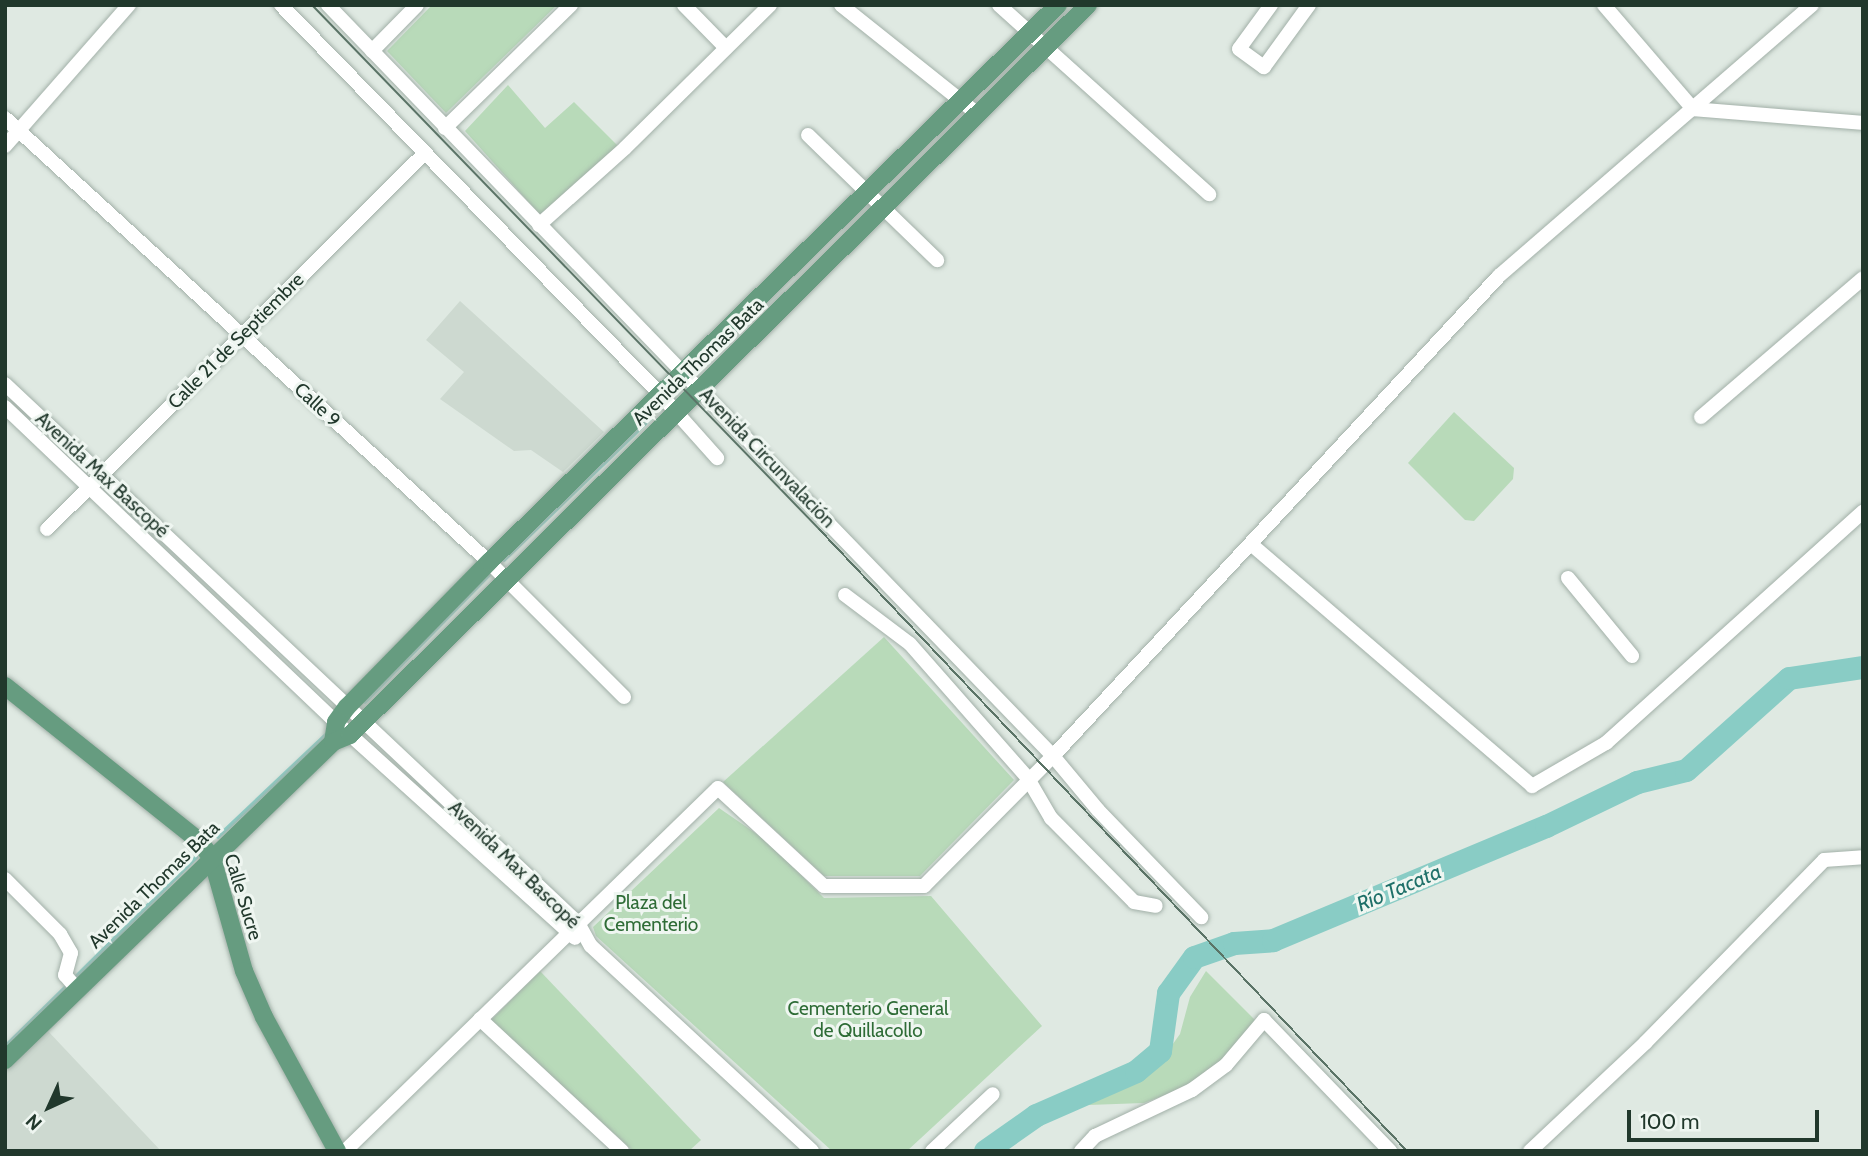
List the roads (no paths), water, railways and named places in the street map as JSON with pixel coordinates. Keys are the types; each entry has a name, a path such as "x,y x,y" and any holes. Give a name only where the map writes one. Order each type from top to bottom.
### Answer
{"main road":[{"name":"Avenida Thomas Bata","path":"348,733 336,722 347,707 489,562 867,195 1058,5"},
{"name":"Avenida Thomas Bata","path":"5,1060 212,858 348,733 505,577 701,389 1087,5"},
{"name":"Calle Sucre","path":"5,685 199,841 212,858 244,971 337,1151"}],"street":[{"path":"5,146 129,5"},
{"name":"Avenida Circunvalación","path":"281,5 660,394 717,458"},
{"name":"Avenida Circunvalación","path":"328,5 1053,756 1098,810 1200,917"},
{"path":"372,51 417,5"},
{"path":"445,128 570,5"},
{"path":"684,5 726,48"},
{"path":"539,225 770,5"},
{"path":"842,5 979,115"},
{"path":"999,5 1048,45 1209,194"},
{"path":"1271,5 1239,49 1264,67 1309,5"},
{"path":"1604,5 1693,109 1863,123"},
{"path":"345,1151 718,788 824,886 925,886 1027,777 1053,756 1492,282 1587,195 1693,109 1812,5"},
{"name":"Calle 9","path":"5,118 489,562 624,697"},
{"path":"808,135 882,210 937,260"},
{"name":"Calle 21 de Septiembre","path":"47,529 425,153"},
{"path":"1701,416 1863,278"},
{"name":"Avenida Max Bascopé","path":"5,384 347,707 348,733 566,934 591,946"},
{"name":"Avenida Max Bascopé","path":"5,407 336,722"},
{"path":"1251,544 1532,786 1606,743 1863,513"},
{"path":"1568,578 1632,656"},
{"path":"845,594 910,644 1027,777 1051,818 1134,902 1156,906"},
{"name":"Avenida Max Bascopé","path":"348,733 578,923 591,946"},
{"path":"1530,1151 1645,1043 1824,860 1863,857"},
{"path":"5,879 60,934 71,953 65,975 77,989"},
{"path":"591,946 812,1151"},
{"path":"480,1019 622,1151"},
{"path":"1081,1151 1095,1136 1200,1084 1226,1065 1264,1020 1390,1151"},
{"path":"932,1151 993,1094"}],"waterway":[{"path":"504,560 651,418"},
{"path":"365,702 489,575"},
{"name":"Río Tacata","path":"985,1151 1036,1115 1136,1071 1160,1051 1168,993 1194,957 1234,943 1273,940 1546,826 1637,782 1686,770 1789,678 1863,667"},
{"path":"218,837 328,733"},
{"path":"77,976 196,858"},
{"path":"5,1047 65,988"}],"tram line":[{"path":"312,5 819,529 1407,1151"}],"park label":[{"name":"Plaza del Cementerio","path":"651,914"},
{"name":"Cementerio General de Quillacollo","path":"868,1020"}]}
